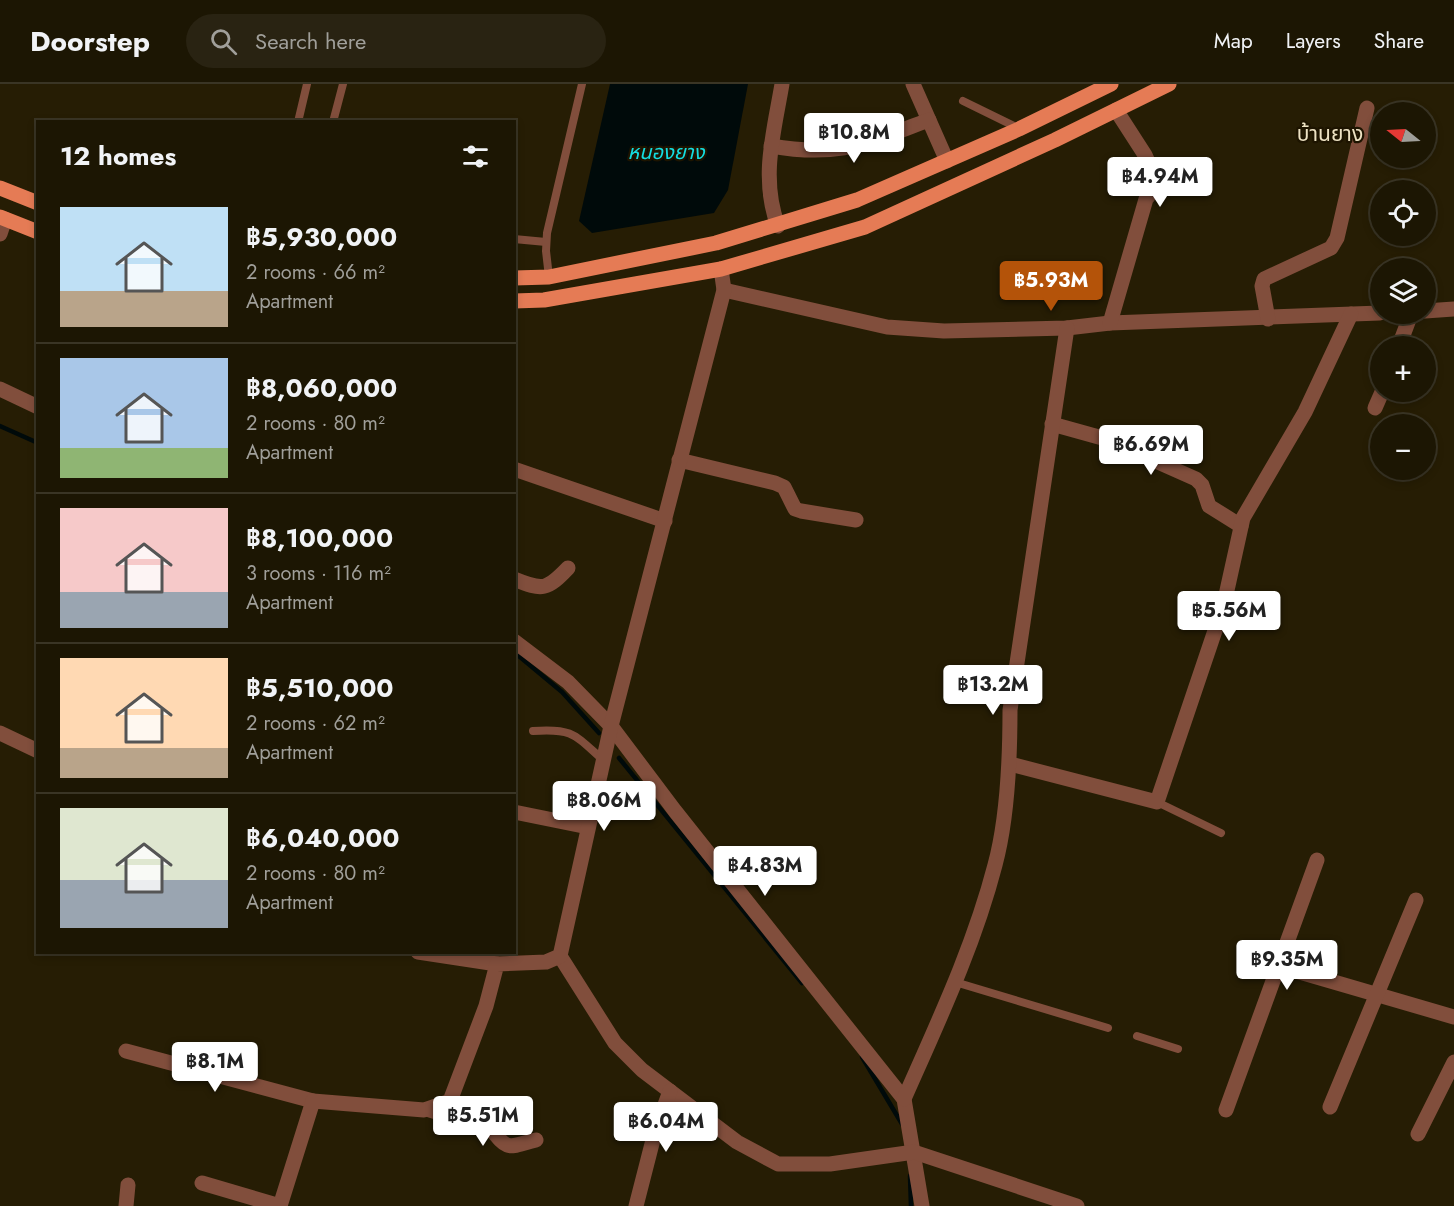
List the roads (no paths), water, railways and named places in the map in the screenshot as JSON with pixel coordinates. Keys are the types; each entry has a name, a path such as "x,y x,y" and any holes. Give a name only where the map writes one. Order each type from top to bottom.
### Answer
{"main road":[{"path":"516,278 549,277 716,243 778,226 857,200 1019,129 1111,84"},
{"path":"516,301 544,300 721,269 865,227 1055,140 1169,84"},
{"path":"1045,116 1055,140"},
{"path":"0,188 36,202"},
{"path":"3,218 36,231"}],"street":[{"path":"778,226 770,204 768,165 783,84"},
{"path":"913,84 947,161"},
{"path":"1268,319 1262,286 1264,279 1331,248 1337,238 1354,174 1367,108"},
{"path":"1110,323 1143,207 1148,194 1156,189 1158,184 1145,155 1116,110"},
{"path":"771,146 807,151 841,150 930,120"},
{"path":"0,234 3,218"},
{"path":"721,269 724,290 611,726 560,956 615,1043 642,1070 736,1142 778,1164 830,1164 914,1152 1031,1199 1077,1206"},
{"path":"724,290 887,327 944,331 1067,328 1110,323 1268,319 1370,313"},
{"path":"1436,310 1454,309"},
{"path":"1010,764 1157,802 1224,604 1243,518 1305,412 1351,314"},
{"path":"904,1099 955,982 996,863 1010,764 1010,710 1067,328"},
{"path":"0,388 36,406"},
{"path":"1375,408 1378,402"},
{"path":"1052,424 1106,439 1196,479 1202,485 1209,506 1241,526"},
{"path":"680,460 775,483 784,487 795,509 856,520"},
{"path":"516,470 665,521"},
{"path":"516,580 542,588 550,585 568,568"},
{"path":"516,643 568,682 611,726 675,811 904,1099 922,1206"},
{"path":"0,733 36,750"},
{"path":"516,812 588,827"},
{"path":"1226,1110 1317,860"},
{"path":"1330,1107 1416,900"},
{"path":"431,954 497,964 546,962 560,956"},
{"path":"430,1110 450,1101 486,1006 497,964"},
{"path":"1279,966 1454,1017"},
{"path":"126,1051 313,1101 430,1110 491,1128 499,1141 507,1145 536,1140"},
{"path":"1418,1134 1454,1062"},
{"path":"636,1206 655,1132 670,1091"},
{"path":"201,1183 280,1206 313,1101"},
{"path":"126,1206 128,1185"}],"lane":[{"path":"298,120 307,84"},
{"path":"334,120 343,84"},
{"path":"549,277 546,242 582,84"},
{"path":"963,101 1019,129"},
{"path":"516,239 546,242"},
{"path":"533,731 556,729 573,734 603,760"},
{"path":"1157,802 1221,834"},
{"path":"955,982 1108,1028"},
{"path":"1137,1036 1178,1049"}],"water":[{"name":"หนองยาง","path":"610,84 748,84 728,190 714,213 592,233 579,221"}],"waterway":[{"path":"0,426 36,442"},
{"path":"516,654 562,692 599,733"},
{"path":"619,758 802,983"},
{"path":"862,1057 902,1124"},
{"path":"910,1176 911,1206"}],"district":[{"name":"บ้านยาง","path":"1330,134"}]}
